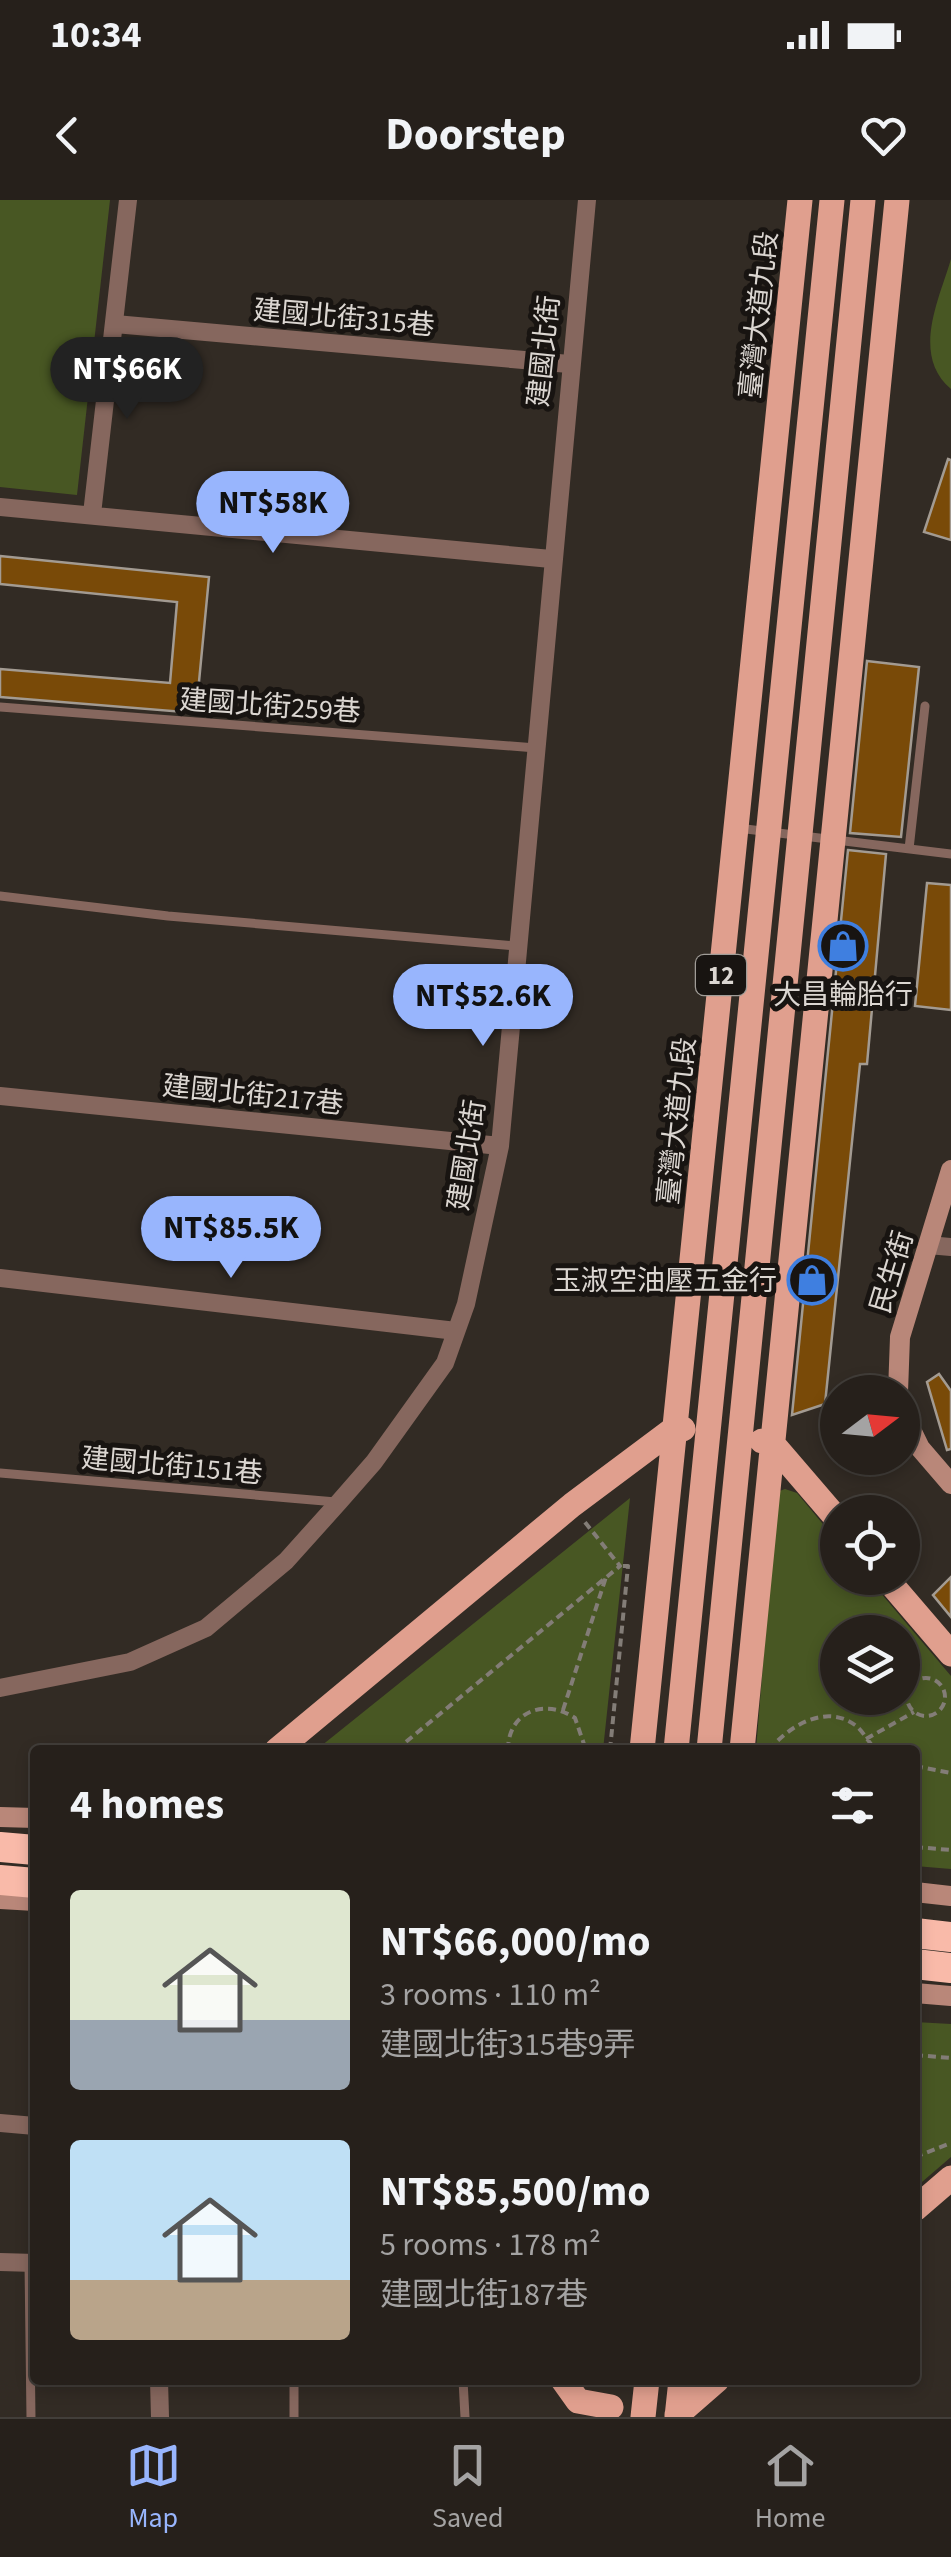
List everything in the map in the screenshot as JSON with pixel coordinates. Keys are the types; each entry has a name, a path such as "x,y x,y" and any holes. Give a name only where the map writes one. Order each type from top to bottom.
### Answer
{"highway":[{"path":"0,1847 30,1850"},
{"path":"0,1880 30,1883"},
{"path":"920,1934 951,1937"},
{"path":"920,1965 951,1968"}],"main road":[{"name":"臺灣大道九段","path":"643,1745 800,200"},
{"name":"12","path":"676,1745 832,200"},
{"name":"12","path":"709,1745 863,200"},
{"path":"742,1745 896,200"},
{"path":"283,1745 572,1505 675,1428 771,1442 820,1499"},
{"path":"901,1595 951,1654"},
{"path":"920,2205 951,2178"},
{"path":"574,2394 611,2412 614,2385"},
{"path":"643,2417 646,2385"},
{"path":"677,2416 680,2385"},
{"path":"677,2416 712,2385"}],"street":[{"path":"92,514 128,200"},
{"name":"建國北街","path":"0,1688 130,1662 206,1628 286,1561 340,1502 374,1462 445,1363 500,1146 587,200"},
{"name":"建國北街315巷","path":"115,324 569,364"},
{"path":"0,507 551,559"},
{"name":"建國北街217巷","path":"0,1096 500,1146"},
{"name":"民生街","path":"899,1375 900,1337 951,1170"},
{"path":"928,1245 951,1247"},
{"path":"0,1278 456,1331"},
{"path":"920,1448 951,1484"},
{"path":"0,1817 30,1818"},
{"path":"920,1893 951,1896"},
{"path":"0,1899 30,1902"},
{"path":"920,1993 951,1996"},
{"path":"0,2123 30,2126"},
{"path":"0,2262 30,2263"},
{"path":"160,2385 160,2417"}],"lane":[{"path":"908,848 925,706"},
{"name":"建國北街259巷","path":"0,707 536,748"},
{"path":"736,828 951,854"},
{"path":"0,896 168,916 517,946"},
{"name":"建國北街151巷","path":"0,1473 340,1502"},
{"path":"31,2385 31,2417"},
{"path":"294,2385 294,2417"},
{"path":"463,2385 466,2417"}],"path":[{"path":"572,1505 620,1566"},
{"path":"402,1745 606,1577 620,1566 628,1566 610,1745"},
{"path":"563,1710 606,1577"},
{"path":"925,1677 938,1682 946,1694 940,1710 926,1716 914,1712 907,1696 912,1684 925,1677"},
{"path":"506,1745 519,1718 550,1707 575,1718 584,1745"},
{"path":"866,1740 909,1715"},
{"path":"774,1745 788,1729 816,1717 854,1724 871,1745"},
{"path":"920,1767 951,1773"},
{"path":"920,1847 951,1850"},
{"path":"920,2055 951,2058"},
{"path":"920,2155 951,2142"}],"green space":[{"path":"0,200 110,200 77,495 0,487"},
{"path":"951,259 951,389 932,360 930,344 935,309"},
{"path":"785,1489 797,1493 820,1521 820,1595 882,1595 899,1615 820,1615 820,1715 920,1715 920,1639 951,1676 951,1869 920,1866 920,1745 756,1745 777,1492"},
{"path":"630,1498 604,1745 322,1745"},
{"path":"920,2022 951,2024 951,2157 920,2184"}],"building":[{"path":"948,459 951,460 951,540 924,532"},
{"path":"0,556 209,577 196,713 0,697 0,669 170,683 177,602 0,584"},
{"path":"867,661 919,667 901,837 850,833"},
{"path":"848,850 886,854 867,1064 860,1064 828,1375 820,1375 820,1406 792,1415"},
{"path":"927,883 951,885 951,1010 915,1006"},
{"path":"939,1374 951,1391 951,1449 947,1450 927,1382"},
{"path":"951,1577 951,1617 933,1595"}],"place":[{"name":"大昌輪胎行","path":"843,946"},
{"name":"玉淑空油壓五金行","path":"812,1280"}]}
